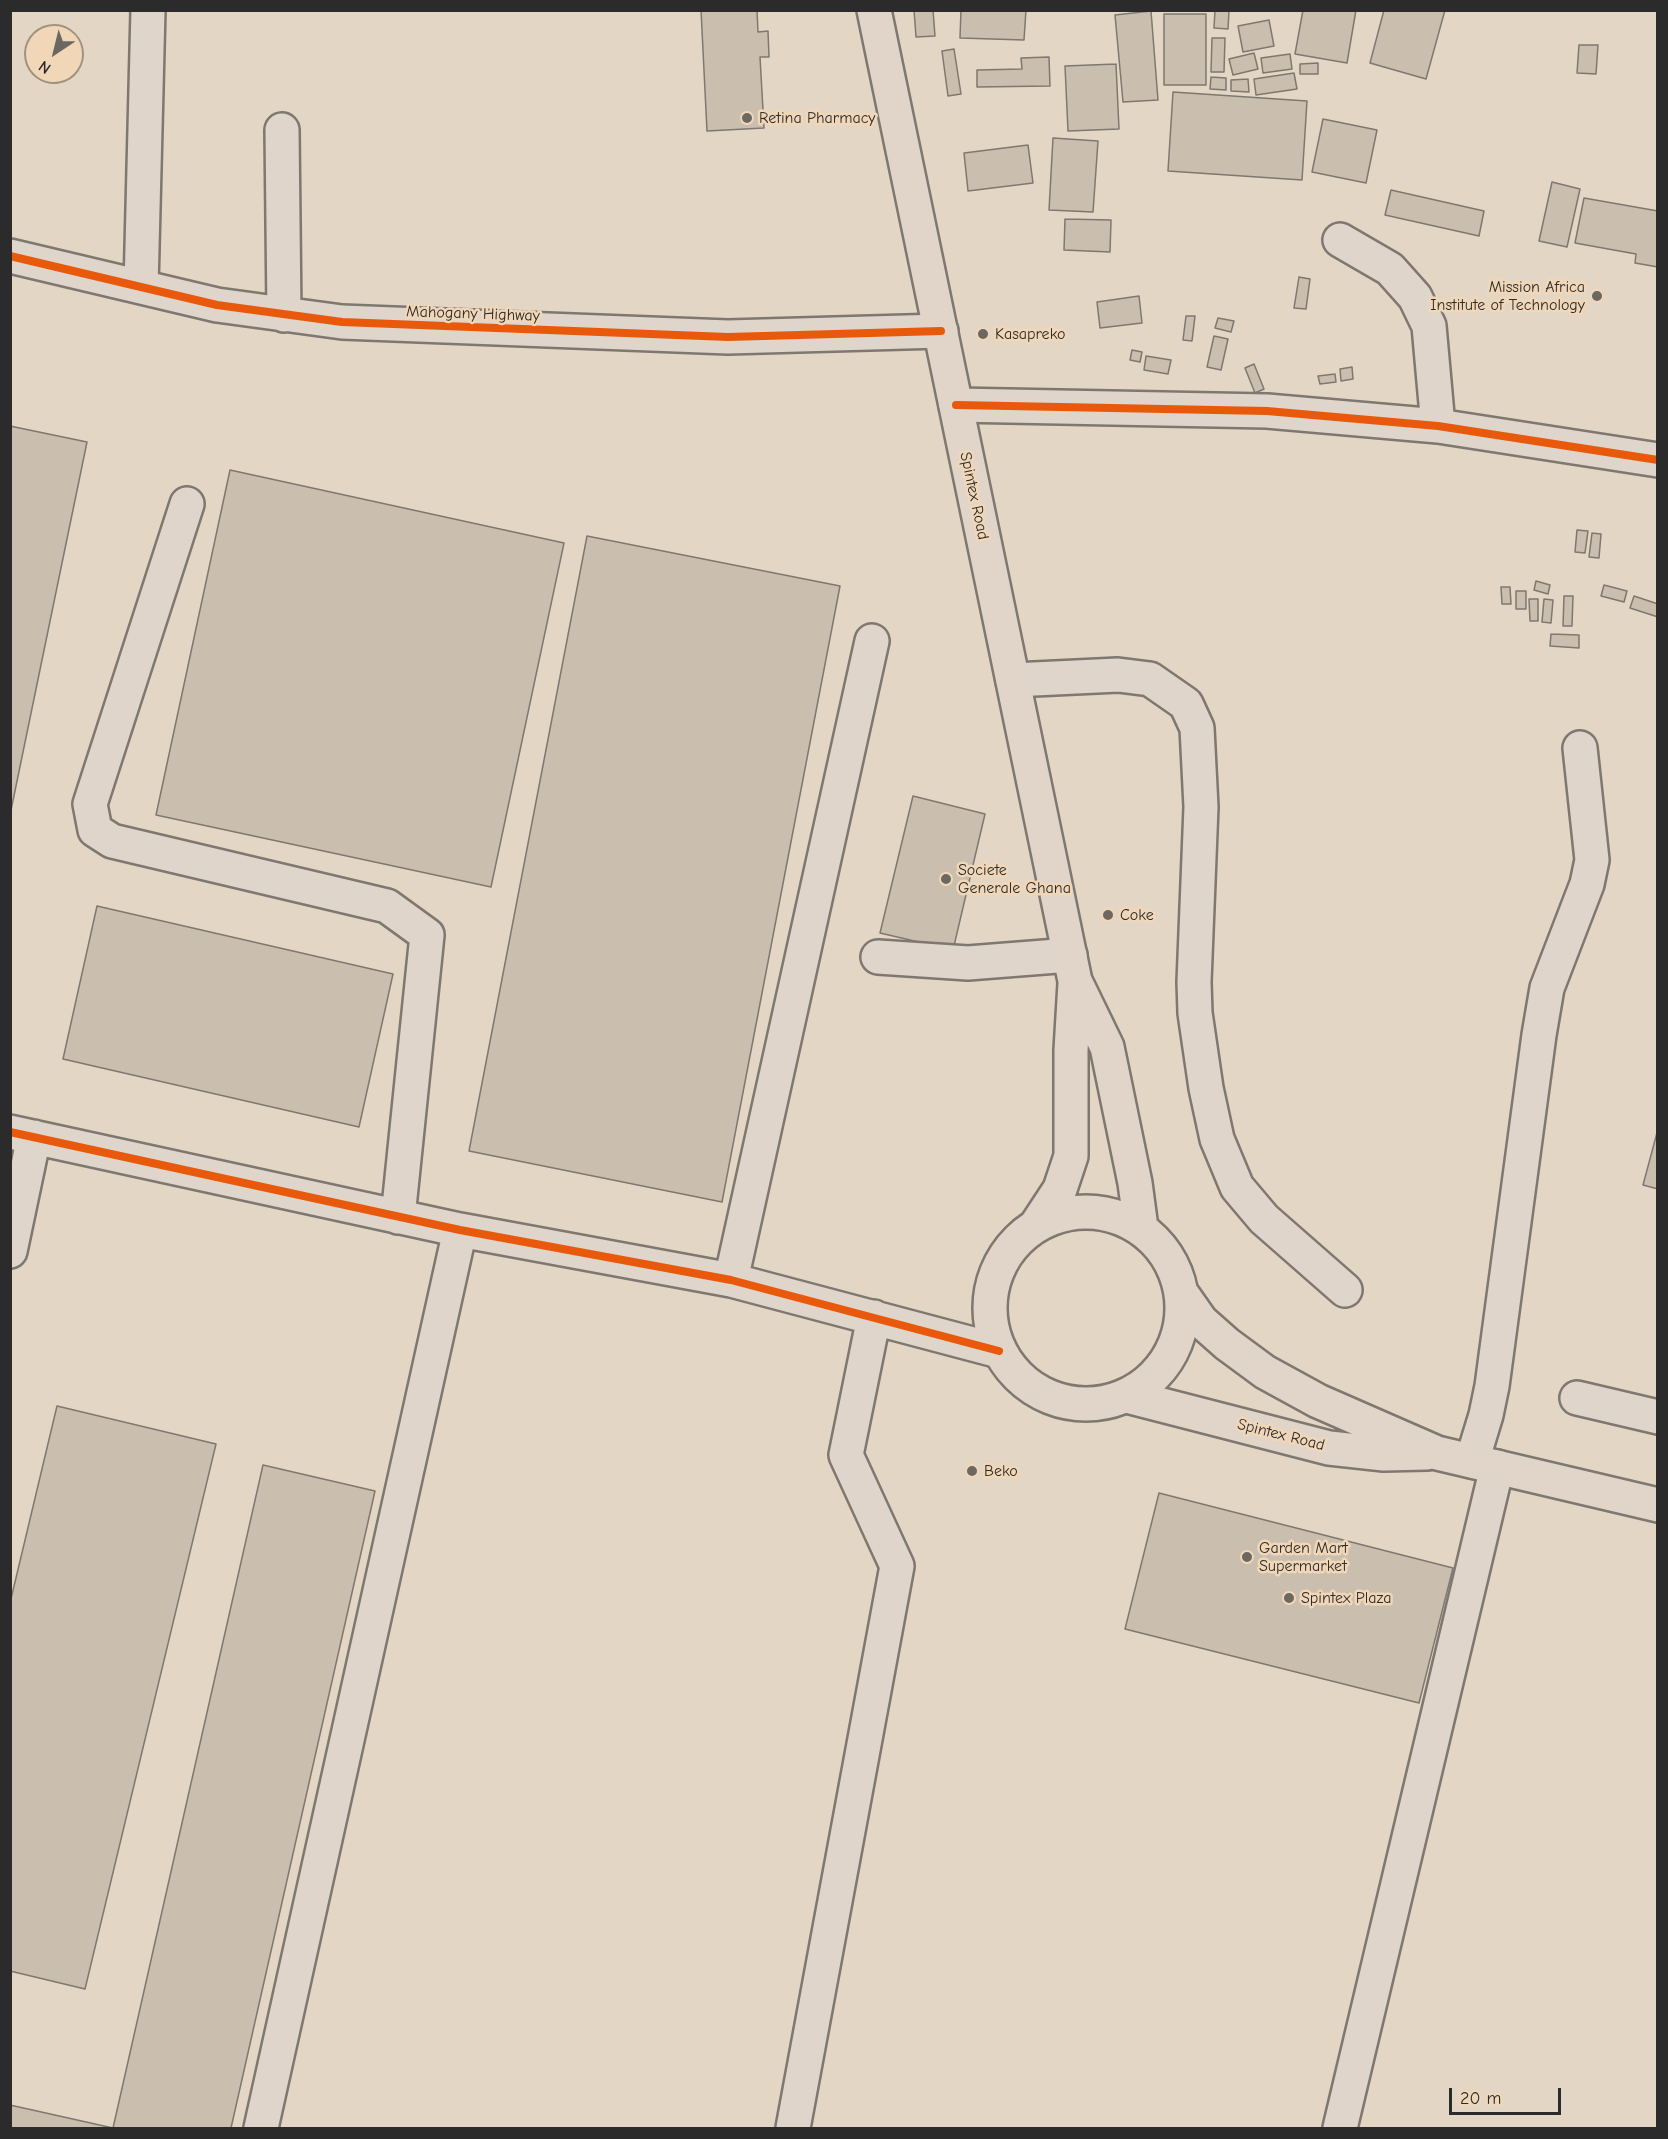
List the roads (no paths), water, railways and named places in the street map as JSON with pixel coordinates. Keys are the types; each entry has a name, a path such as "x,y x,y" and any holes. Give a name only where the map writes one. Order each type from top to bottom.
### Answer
{"main road":[{"name":"Spintex Road","path":"874,10 1072,968 1071,1156 1060,1189 1037,1224"},
{"name":"Spintex Road","path":"1072,968 1107,1047 1135,1183 1141,1228"},
{"path":"1072,1212 1108,1214 1141,1228 1161,1246 1174,1269 1182,1294 1179,1335 1160,1371 1127,1396 1091,1405 1055,1399 1022,1381 999,1351 990,1316 993,1280 1010,1248 1037,1224 1072,1212"},
{"name":"Spintex Road","path":"1182,1294 1201,1321 1227,1344 1266,1372 1318,1401 1437,1453 1658,1505"},
{"name":"Spintex Road","path":"1127,1396 1329,1448 1384,1454 1437,1453"}],"street":[{"path":"141,287 148,10"},
{"path":"282,130 284,315"},
{"path":"1340,240 1390,269 1415,297 1429,326 1438,426"},
{"name":"Mahogany Highway","path":"10,256 217,305 342,322 728,337 941,331"},
{"path":"956,405 1267,411 1438,426 1658,460"},
{"path":"187,504 90,804 95,830 112,841 387,906 427,935 398,1217"},
{"path":"731,1280 872,641"},
{"path":"1013,680 1118,675 1150,679 1186,704 1197,728 1201,807 1194,982 1195,1013 1206,1088 1217,1139 1238,1187 1264,1219 1345,1290"},
{"path":"1340,2128 1484,1464 1486,1415 1492,1386 1537,1047 1547,988 1587,884 1592,860 1580,748"},
{"path":"878,957 1072,968"},
{"path":"10,1251 22,1134 460,1230 731,1280 999,1351"},
{"path":"261,2128 460,1230"},
{"path":"793,2128 897,1566 846,1455 874,1317"},
{"path":"1577,1398 1658,1418"}],"place":[{"name":"Retina Pharmacy","path":"747,118"},
{"name":"Mission Africa Institute of Technology","path":"1597,296"},
{"name":"Kasapreko","path":"983,334"},
{"name":"Societe Generale Ghana","path":"946,879"},
{"name":"Coke","path":"1108,915"},
{"name":"Beko","path":"972,1471"},
{"name":"Garden Mart Supermarket","path":"1247,1557"},
{"name":"Spintex Plaza","path":"1289,1598"}]}
